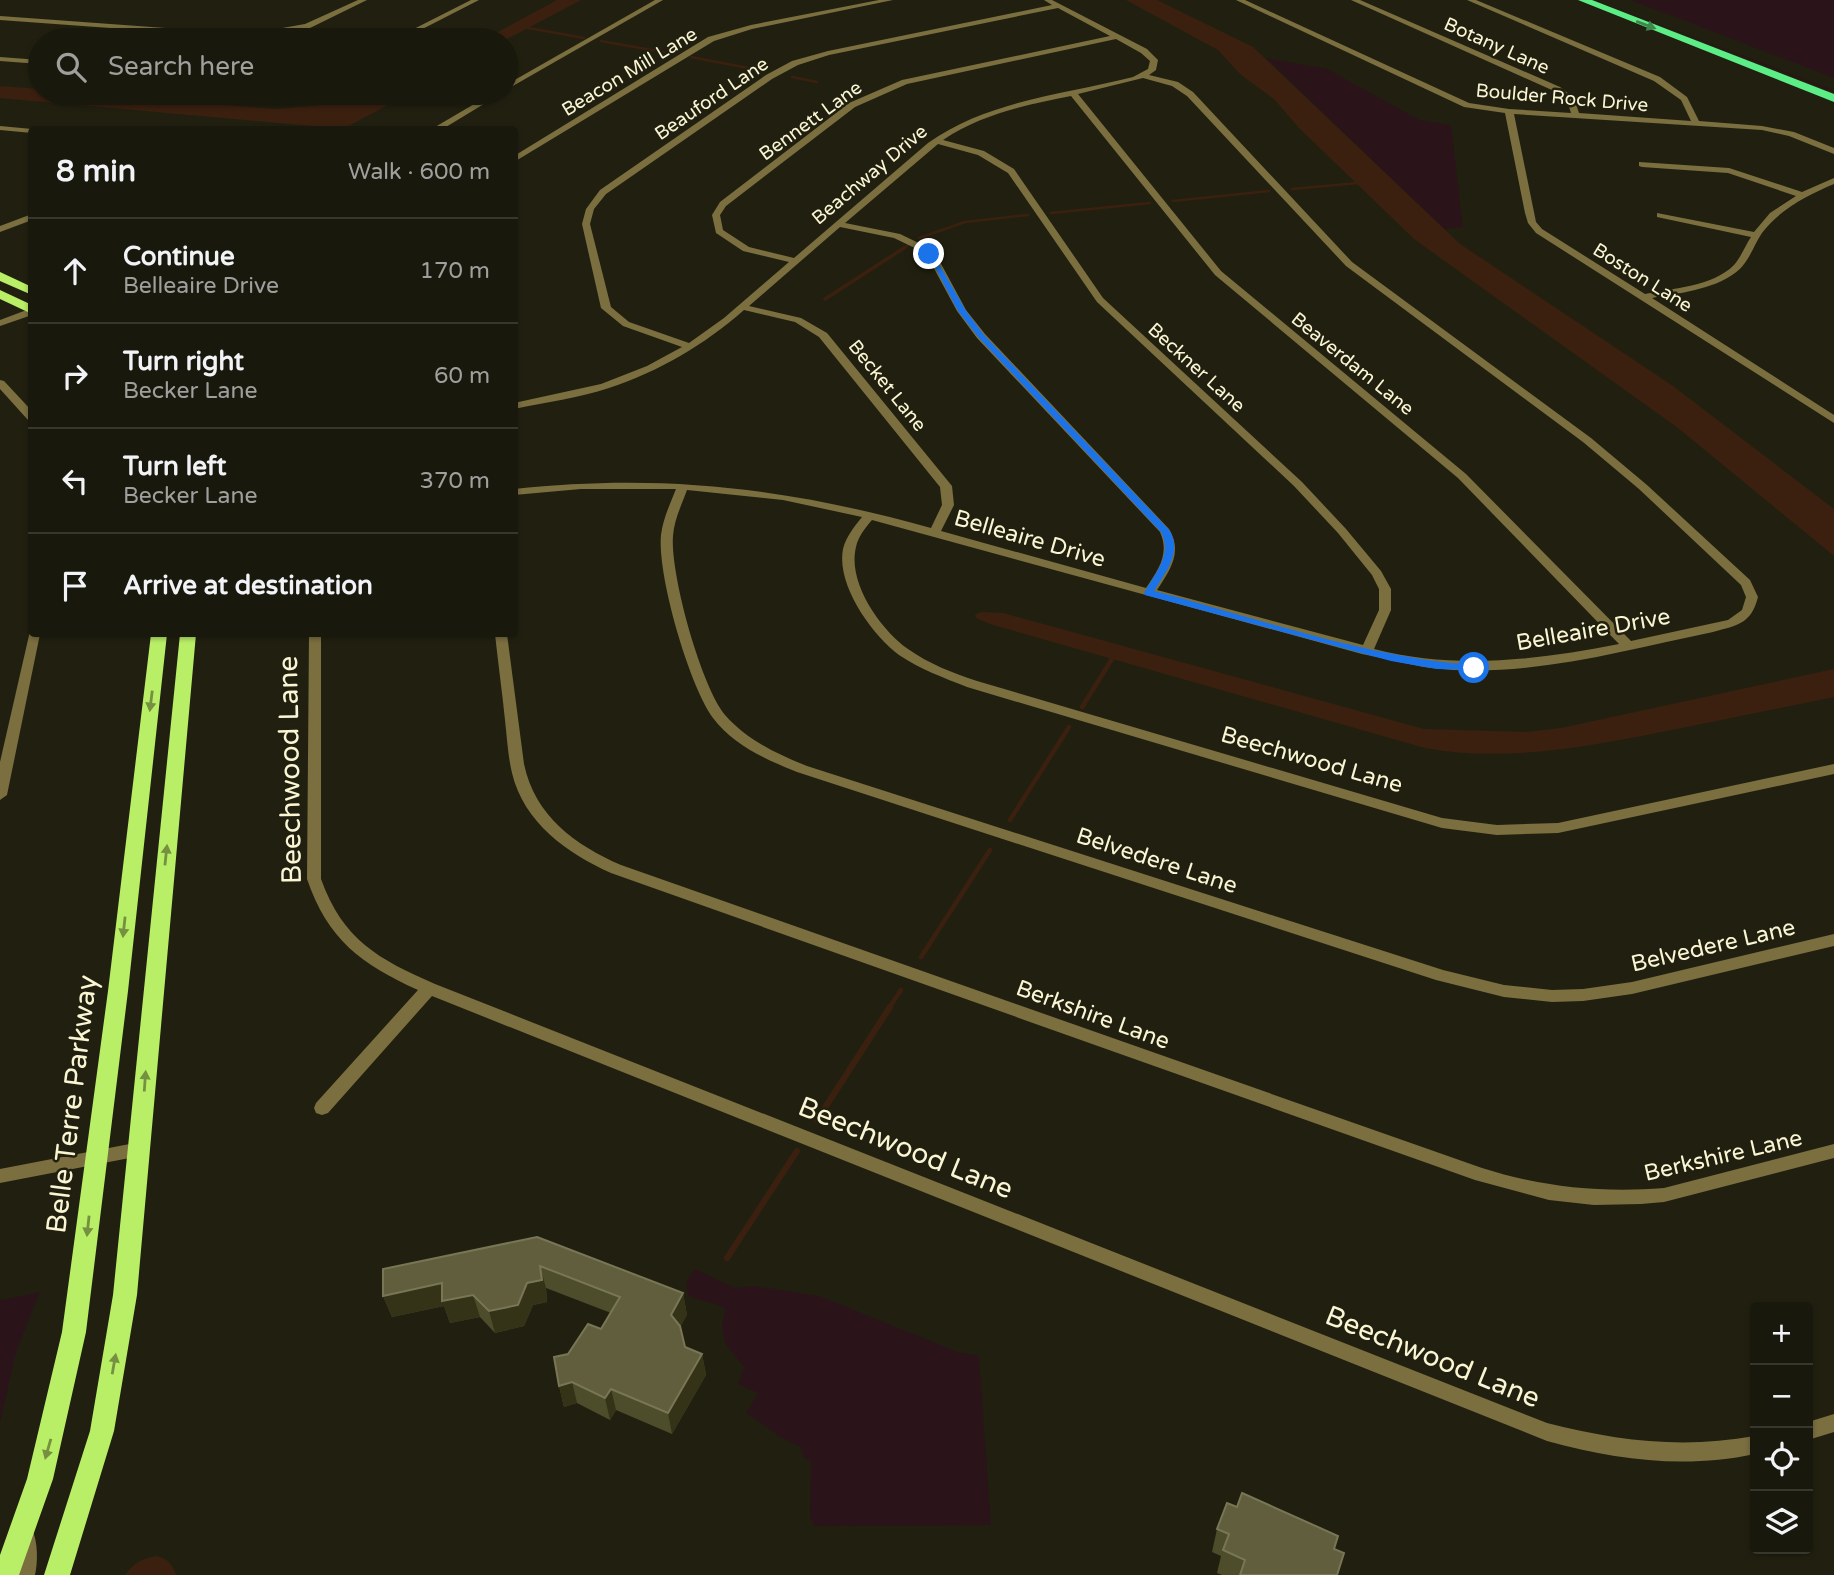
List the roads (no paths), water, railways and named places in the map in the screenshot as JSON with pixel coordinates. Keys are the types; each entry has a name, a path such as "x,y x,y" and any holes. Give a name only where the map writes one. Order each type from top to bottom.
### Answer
{"highway":[{"path":"1583,0 1834,98"},
{"path":"1613,0 1834,85"}],"main road":[{"path":"0,276 28,290"},
{"path":"0,293 28,309"},
{"name":"Belle Terre Parkway","path":"6,1575 46,1455 66,1372 82,1276 159,637"},
{"path":"57,1575 102,1431 125,1295 188,637"}],"street":[{"path":"302,28 364,0"},
{"path":"420,28 476,0"},
{"path":"518,81 660,0"},
{"name":"Beacon Mill Lane","path":"518,157 696,46 718,36 890,0"},
{"path":"1047,0 1152,57 1154,67 1144,76"},
{"name":"Boulder Rock Drive","path":"1239,0 1453,100 1509,111 1774,130 1834,150"},
{"name":"Botany Lane","path":"1354,0 1557,89 1571,100 1576,115"},
{"name":"Boulder Rock Drive","path":"1470,0 1657,79 1684,99 1696,123"},
{"name":"Beauford Lane","path":"690,348 626,324 606,308 586,224 590,209 603,192 769,77 795,63 842,50 1059,6"},
{"path":"0,18 138,28"},
{"name":"Bennett Lane","path":"795,261 735,244 719,231 716,215 723,204 852,106 873,94 905,82 1117,37"},
{"path":"0,59 28,61"},
{"name":"Beachway Drive","path":"518,405 569,396 604,386 651,368 690,348 952,129 978,117 1144,76"},
{"name":"Belleaire Drive","path":"518,492 592,485 683,486 774,495 869,516 1149,593 1425,664 1486,668 1533,663 1732,623 1744,617 1751,607 1752,597 1749,588 1730,567 1587,440 1349,264 1186,91 1170,83 1144,76"},
{"name":"Beaverdam Lane","path":"1074,94 1232,287 1455,469 1627,645"},
{"path":"441,126 477,105"},
{"name":"Boston Lane","path":"1509,111 1534,225 1548,238 1794,392 1834,421"},
{"path":"0,128 28,131"},
{"name":"Beckner Lane","path":"936,141 981,153 1011,171 1100,300 1298,484 1342,531 1377,574 1385,589 1385,610 1367,651"},
{"path":"1642,164 1729,171 1803,195"},
{"path":"1642,297 1711,281 1729,274 1741,263 1756,234 1775,214 1803,195 1834,181"},
{"path":"1660,215 1756,234"},
{"path":"0,229 28,218"},
{"path":"837,224 897,236 927,251 962,311 981,337 1161,525 1170,540 1171,551 1149,593"},
{"name":"Becket Lane","path":"742,307 804,323 823,335 843,357 946,486 948,510 933,533"},
{"path":"0,323 28,312"},
{"path":"0,383 28,414"},
{"name":"Belvedere Lane","path":"683,486 670,524 667,552 702,690 718,715 737,734 770,755 802,769 1442,976 1504,991 1568,996 1615,991 1834,940"},
{"name":"Beechwood Lane","path":"869,516 851,542 848,552 850,574 872,624 919,662 972,684 1442,822 1497,830 1558,828 1834,769"},
{"path":"0,796 32,637"},
{"name":"Beechwood Lane","path":"315,637 314,879 319,898 335,925 356,948 389,970 1548,1432 1612,1449 1645,1454 1699,1455 1750,1446"},
{"name":"Berkshire Lane","path":"501,637 516,758 523,788 540,816 553,830 580,851 616,869 1468,1171 1533,1191 1581,1198 1664,1195 1834,1152"},
{"path":"322,1108 429,988"},
{"path":"0,1176 140,1149"},
{"path":"1813,1429 1834,1423"},
{"path":"24,1525 24,1575"}],"waterway":[{"path":"523,27 584,38"},
{"path":"601,41 674,54"},
{"path":"691,57 764,71"},
{"path":"792,77 817,82"},
{"path":"1292,189 1358,183"},
{"path":"1173,201 1269,191"},
{"path":"1051,213 1150,203"},
{"path":"919,238 965,222 1028,215"},
{"path":"902,249 908,245"},
{"path":"825,299 902,249"},
{"path":"1082,707 1112,659"},
{"path":"1010,820 1069,727"},
{"path":"921,957 990,850"},
{"path":"889,1008 901,990"},
{"path":"817,1120 890,1007"},
{"path":"727,1258 797,1151"}]}
